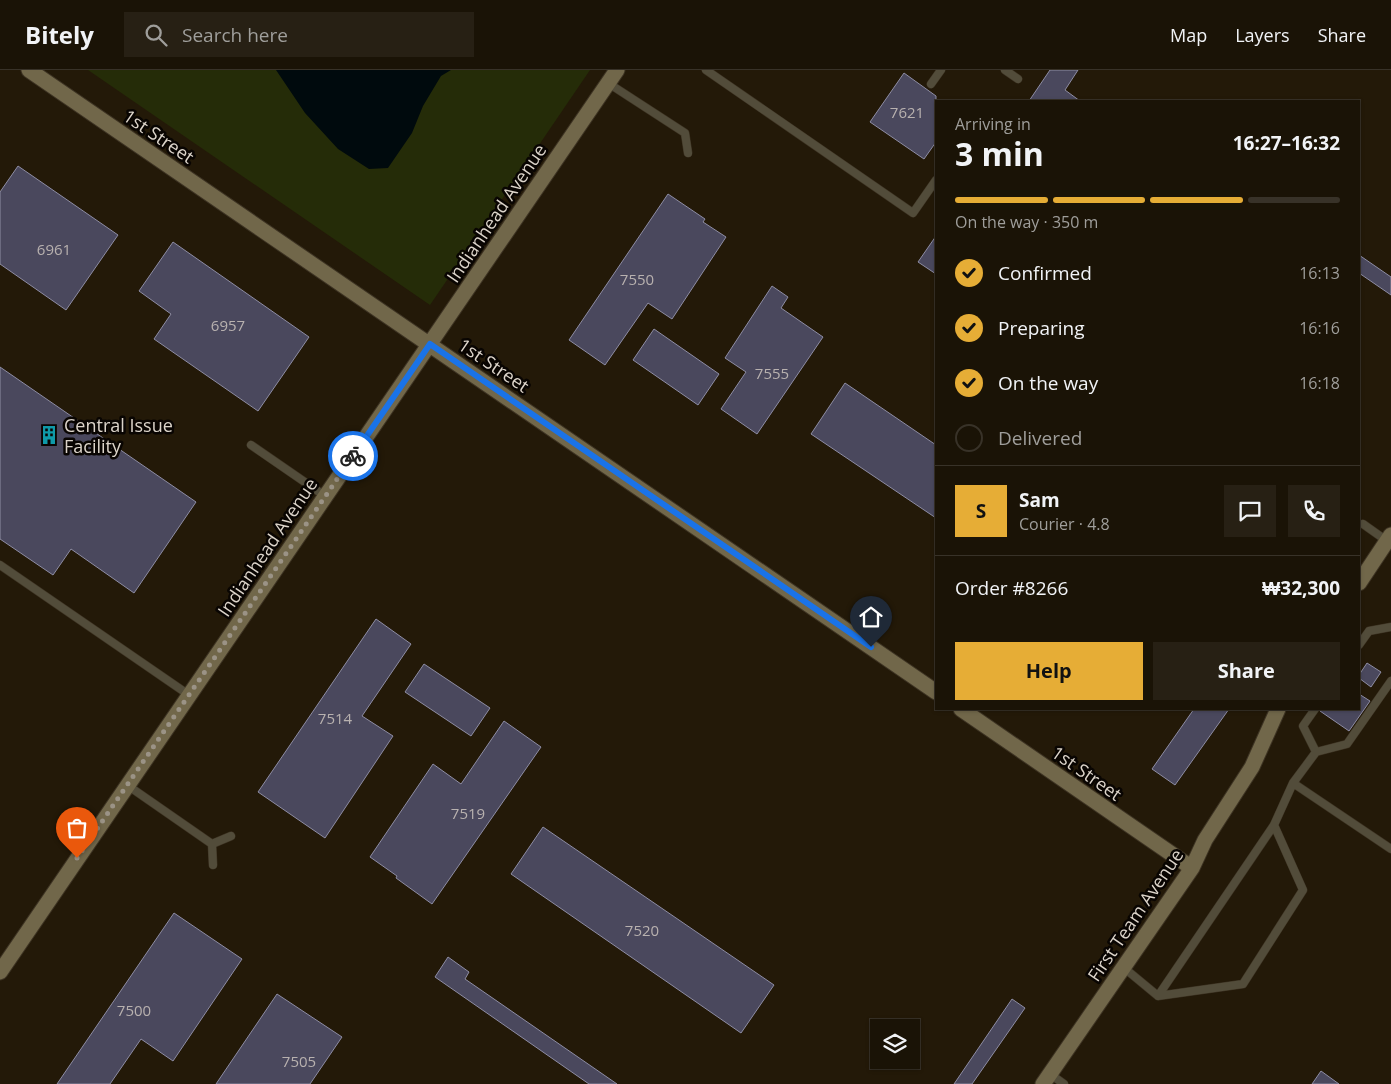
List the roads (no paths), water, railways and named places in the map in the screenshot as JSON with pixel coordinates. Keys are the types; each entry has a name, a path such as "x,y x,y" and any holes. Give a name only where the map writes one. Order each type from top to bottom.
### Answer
{"main road":[{"name":"1st Street","path":"29,70 935,691"},
{"name":"Indianhead Avenue","path":"0,972 612,76"},
{"path":"1360,582 1389,538"},
{"name":"1st Street","path":"962,710 1192,868"},
{"name":"First Team Avenue","path":"1047,1079 1192,868 1205,840 1252,766 1278,710"}],"lane":[{"path":"706,70 913,213 935,181"},
{"path":"932,84 941,70"},
{"path":"1005,70 1018,79"},
{"path":"612,76 685,133 688,153"},
{"path":"251,445 325,496"},
{"path":"1363,524 1389,538"},
{"path":"0,566 189,695"},
{"path":"1360,644 1369,631 1391,627"},
{"path":"1158,996 1274,825 1293,783 1316,752 1347,744 1391,681"},
{"path":"1315,710 1304,726 1316,752"},
{"path":"1293,783 1391,849"},
{"path":"127,785 212,844"},
{"path":"1124,967 1158,996 1243,984 1303,890 1274,825"},
{"path":"212,844 231,836"},
{"path":"212,844 213,865"},
{"path":"1047,1079 1064,1084"}],"place":[{"name":"Central Issue Facility","path":"49,435"}]}
